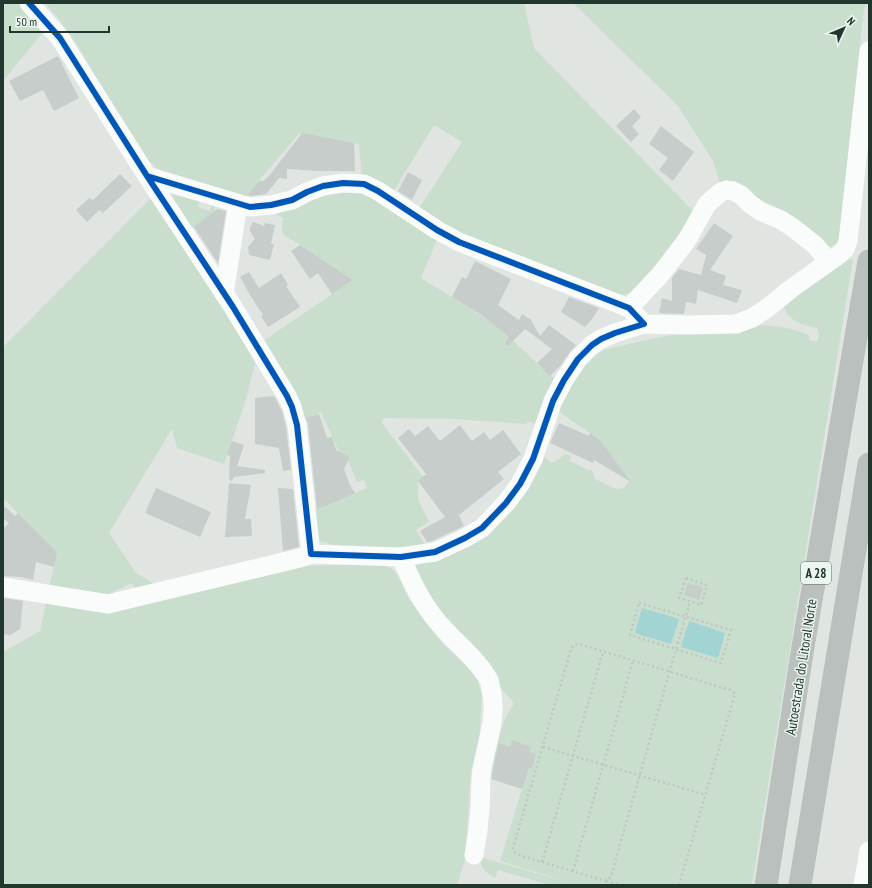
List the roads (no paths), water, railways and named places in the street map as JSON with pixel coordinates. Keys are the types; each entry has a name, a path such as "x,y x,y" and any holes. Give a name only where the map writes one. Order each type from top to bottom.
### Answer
{"highway":[{"name":"Autoestrada do Litoral Norte","path":"766,885 802,653 869,261"},
{"name":"A 28","path":"800,885 869,464"}],"street":[{"path":"29,3 60,38 146,176 193,245 287,396 297,425 310,554"},
{"path":"3,587 108,604 300,558 310,554 401,558 435,552 482,528 506,503 520,484 534,459 553,401 578,358 592,345 615,333 644,324 736,324 752,318 845,249 848,241 869,51"},
{"path":"146,176 250,207 271,205 292,200 323,186 343,183 364,184 378,191 437,230 459,242 629,308 644,324"},
{"path":"629,308 660,275 687,240 707,204 720,192 726,190 733,191 741,195 760,211 781,220 792,227 815,245 829,262"},
{"path":"224,294 238,204"},
{"path":"401,558 422,602 437,621 478,664 489,682 493,696 493,714 490,736 482,770 481,808 474,855"},
{"path":"863,885 869,851"}],"water":[{"path":"642,608 679,619 671,644 635,633"},
{"path":"689,621 725,633 718,658 681,647"}]}
